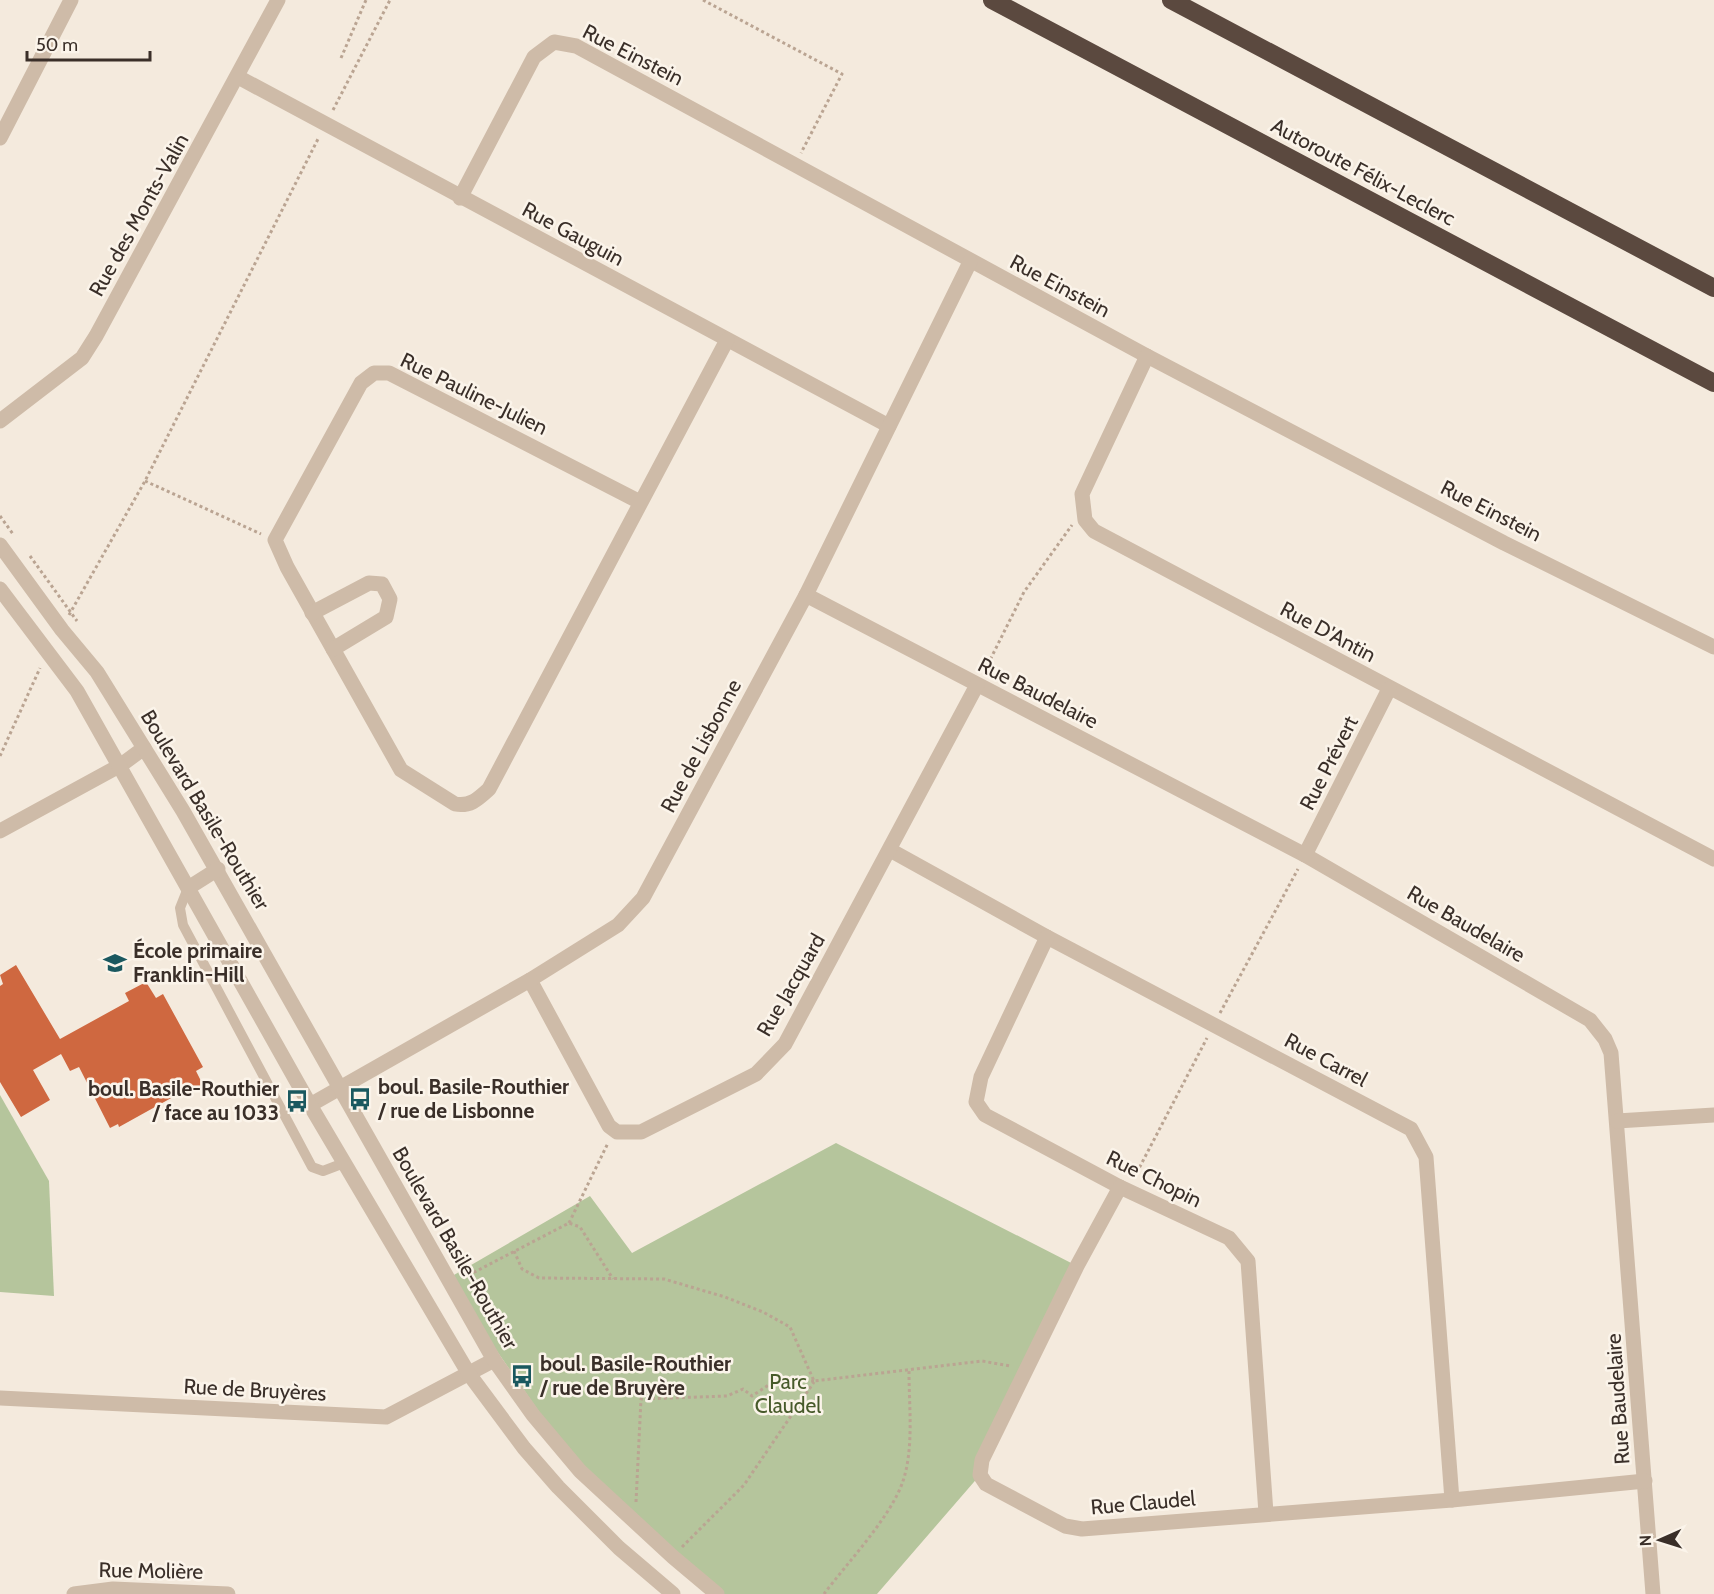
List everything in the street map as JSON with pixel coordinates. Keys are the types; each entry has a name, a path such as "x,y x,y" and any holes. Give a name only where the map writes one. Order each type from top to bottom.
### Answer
{"highway":[{"name":"Autoroute Félix-Leclerc","path":"992,0 1714,383"},
{"path":"1171,0 1714,288"}],"street":[{"path":"0,138 71,0"},
{"name":"Rue des Monts-Valin","path":"0,421 82,358 238,77 278,0"},
{"name":"Rue Einstein","path":"460,198 534,57 554,42 576,46 970,262 1147,356 1504,543 1714,647"},
{"name":"Rue Gauguin","path":"238,77 325,126 889,426"},
{"name":"Rue de Lisbonne","path":"310,1105 338,1087 530,980 618,925 643,898 806,595 970,262"},
{"path":"274,540 312,613 401,770 455,804 464,806 474,802 489,789 727,340"},
{"path":"1083,513 1082,494 1147,356"},
{"name":"Rue Pauline-Julien","path":"274,540 362,383 374,373 389,373 640,502"},
{"name":"Rue D'Antin","path":"1083,513 1085,520 1094,531 1714,859"},
{"name":"Boulevard Basile-Routhier","path":"0,545 62,630 97,672 218,869 338,1087 494,1360 533,1415 580,1471 673,1557 717,1594"},
{"path":"312,613 369,583 382,584 390,599 386,617 333,649"},
{"path":"0,589 77,691 122,765 310,1105 470,1374 510,1430 558,1487 619,1548 673,1594"},
{"name":"Rue Baudelaire","path":"806,595 1305,855 1590,1020 1605,1039 1611,1053 1653,1594"},
{"name":"Rue Jacquard","path":"615,1131 626,1134 641,1132 756,1074 785,1044 977,685"},
{"name":"Rue Prévert","path":"1305,855 1389,689"},
{"path":"0,831 122,765 144,748"},
{"name":"Rue Carrel","path":"890,850 1047,937 1411,1129 1426,1157 1452,1500"},
{"path":"188,888 218,869"},
{"name":"Rue Chopin","path":"1047,937 981,1077 976,1102 985,1115 1120,1187 1229,1238 1248,1261 1266,1513"},
{"path":"530,980 609,1126 615,1131"},
{"path":"1617,1121 1714,1115"},
{"name":"Rue Claudel","path":"1120,1187 1077,1266 981,1460 980,1474 986,1484 1065,1526 1082,1529 1452,1500 1645,1481"},
{"name":"Rue de Bruyères","path":"0,1398 376,1418 396,1414 494,1360"},
{"name":"Rue Molière","path":"74,1594 113,1589 228,1594"}],"lane":[{"path":"188,888 180,908 183,925 312,1167 323,1171 344,1163"}],"path":[{"path":"341,58 366,0"},
{"path":"62,630 145,482 390,0"},
{"path":"703,0 842,74 794,166"},
{"path":"145,482 274,540"},
{"path":"977,685 1024,592 1064,533 1083,513"},
{"path":"0,756 47,651"},
{"path":"447,1279 465,1278 569,1223 615,1131"},
{"path":"569,1223 580,1227 613,1279"},
{"path":"514,1251 522,1269 539,1278 664,1279 726,1296 763,1312 790,1327 814,1381"},
{"path":"634,1521 641,1399 727,1396 743,1389 752,1396 776,1380 814,1381 982,1361 1027,1368"},
{"path":"824,1594 887,1512 903,1483 908,1458 909,1371"},
{"path":"673,1557 744,1485 814,1381"}],"green space":[{"path":"0,1095 49,1181 54,1296 0,1292"},
{"name":"Parc Claudel","path":"836,1143 1077,1266 980,1475 877,1594 717,1594 580,1471 447,1279 590,1196 632,1253"}],"building":[{"path":"16,965 60,1039 129,1001 125,993 146,982 156,998 163,994 203,1067 196,1071 203,1085 184,1095 182,1092 119,1127 118,1124 110,1128 79,1067 70,1071 61,1054 33,1070 50,1100 21,1117 0,1082 0,986 3,984 0,975"}],"place":[{"name":"École primaire Franklin-Hill","path":"115,963"},
{"name":"boul. Basile-Routhier / rue de Lisbonne","path":"360,1099"},
{"name":"boul. Basile-Routhier / face au 1033","path":"297,1101"},
{"name":"boul. Basile-Routhier / rue de Bruyère","path":"522,1376"}]}
